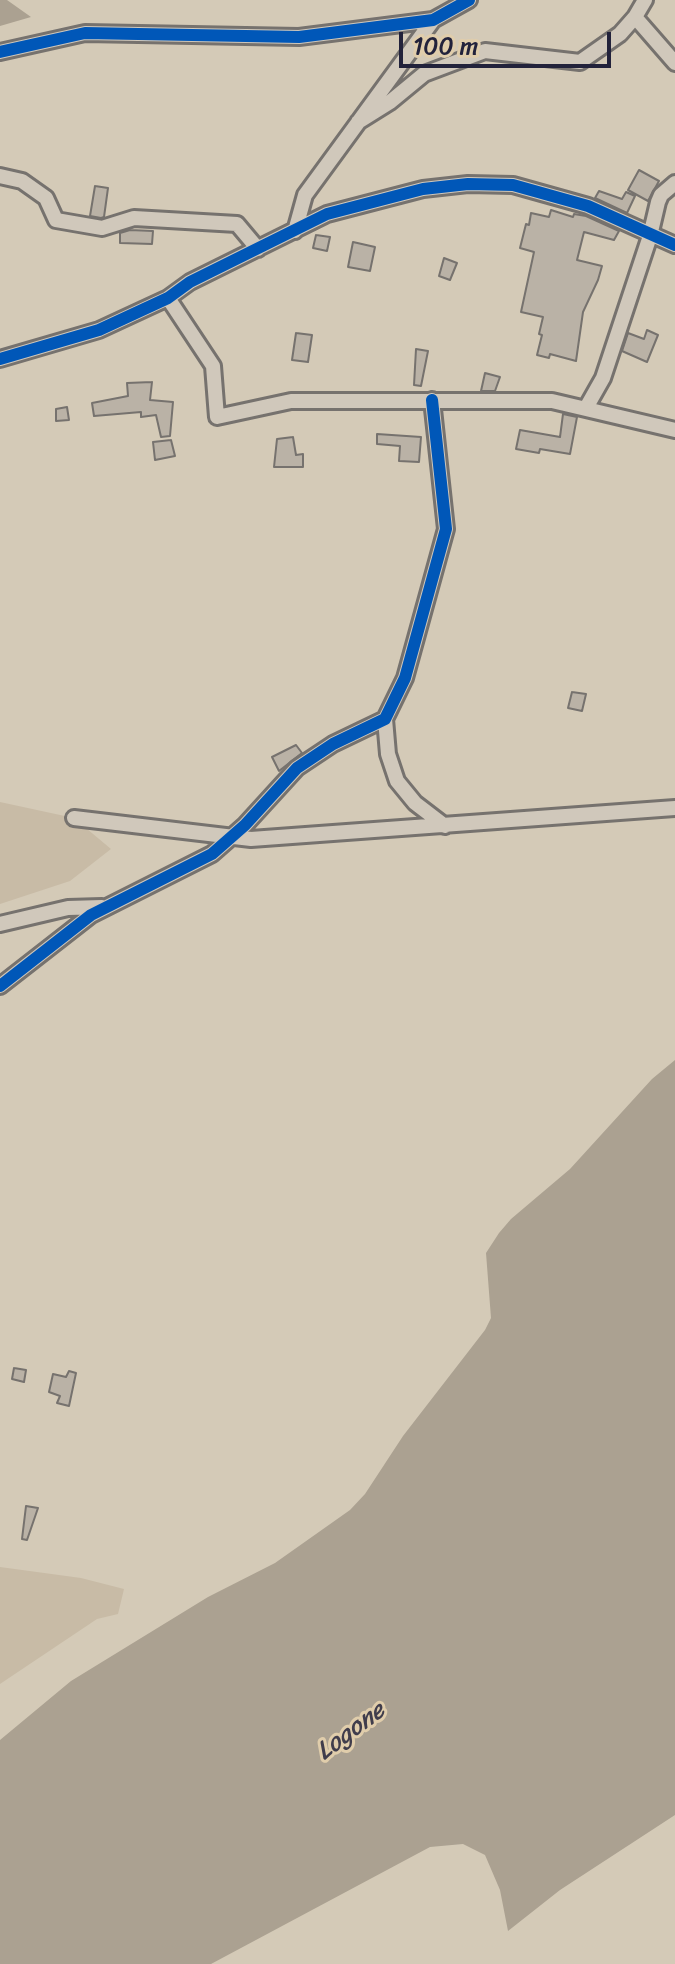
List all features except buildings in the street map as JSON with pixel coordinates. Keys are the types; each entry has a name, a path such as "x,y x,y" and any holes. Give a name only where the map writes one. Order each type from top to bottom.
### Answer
{"street":[{"path":"0,52 85,33 299,37 433,20 469,0"},
{"path":"358,122 390,102 424,74 485,51 580,62 620,34 645,0"},
{"path":"635,17 675,63"},
{"path":"295,231 305,195 433,20"},
{"path":"0,176 22,181 46,198 56,220 102,228 134,218 237,224 258,249"},
{"path":"586,408 603,378 661,195 675,183"},
{"path":"0,359 99,330 168,298 190,282 327,214 423,189 468,184 513,185 588,206 675,245"},
{"path":"168,298 213,366 217,417 291,401 552,401 675,430"},
{"path":"432,400 446,529 405,678 385,719 388,754 397,781 415,803 445,826"},
{"path":"0,986 104,906 201,861 233,837 297,768 333,744 385,719"},
{"path":"74,818 233,837 266,838 675,808"},
{"path":"0,924 68,908 104,906"}],"shaded area":[{"path":"0,802 74,818 111,849 70,881 0,904"},
{"path":"0,1567 81,1578 124,1589 118,1614 97,1619 0,1684"}],"water":[{"path":"0,0 7,0 31,17 0,26"},
{"name":"Logone","path":"675,1060 675,1815 560,1890 508,1931 500,1890 485,1855 463,1844 430,1847 211,1964 0,1964 0,1740 71,1681 208,1597 275,1563 350,1510 485,1330 491,1318 486,1253 499,1233 570,1169 652,1079"}],"cycle path":[{"path":"0,52 85,33 299,37 433,20 469,0"},
{"path":"0,359 99,330 168,298 190,282 327,214 423,189 468,184 513,185 588,206 675,245"},
{"path":"0,986 91,915 212,854 245,825 297,768 333,744 385,719 405,678 446,529 432,400"}]}
